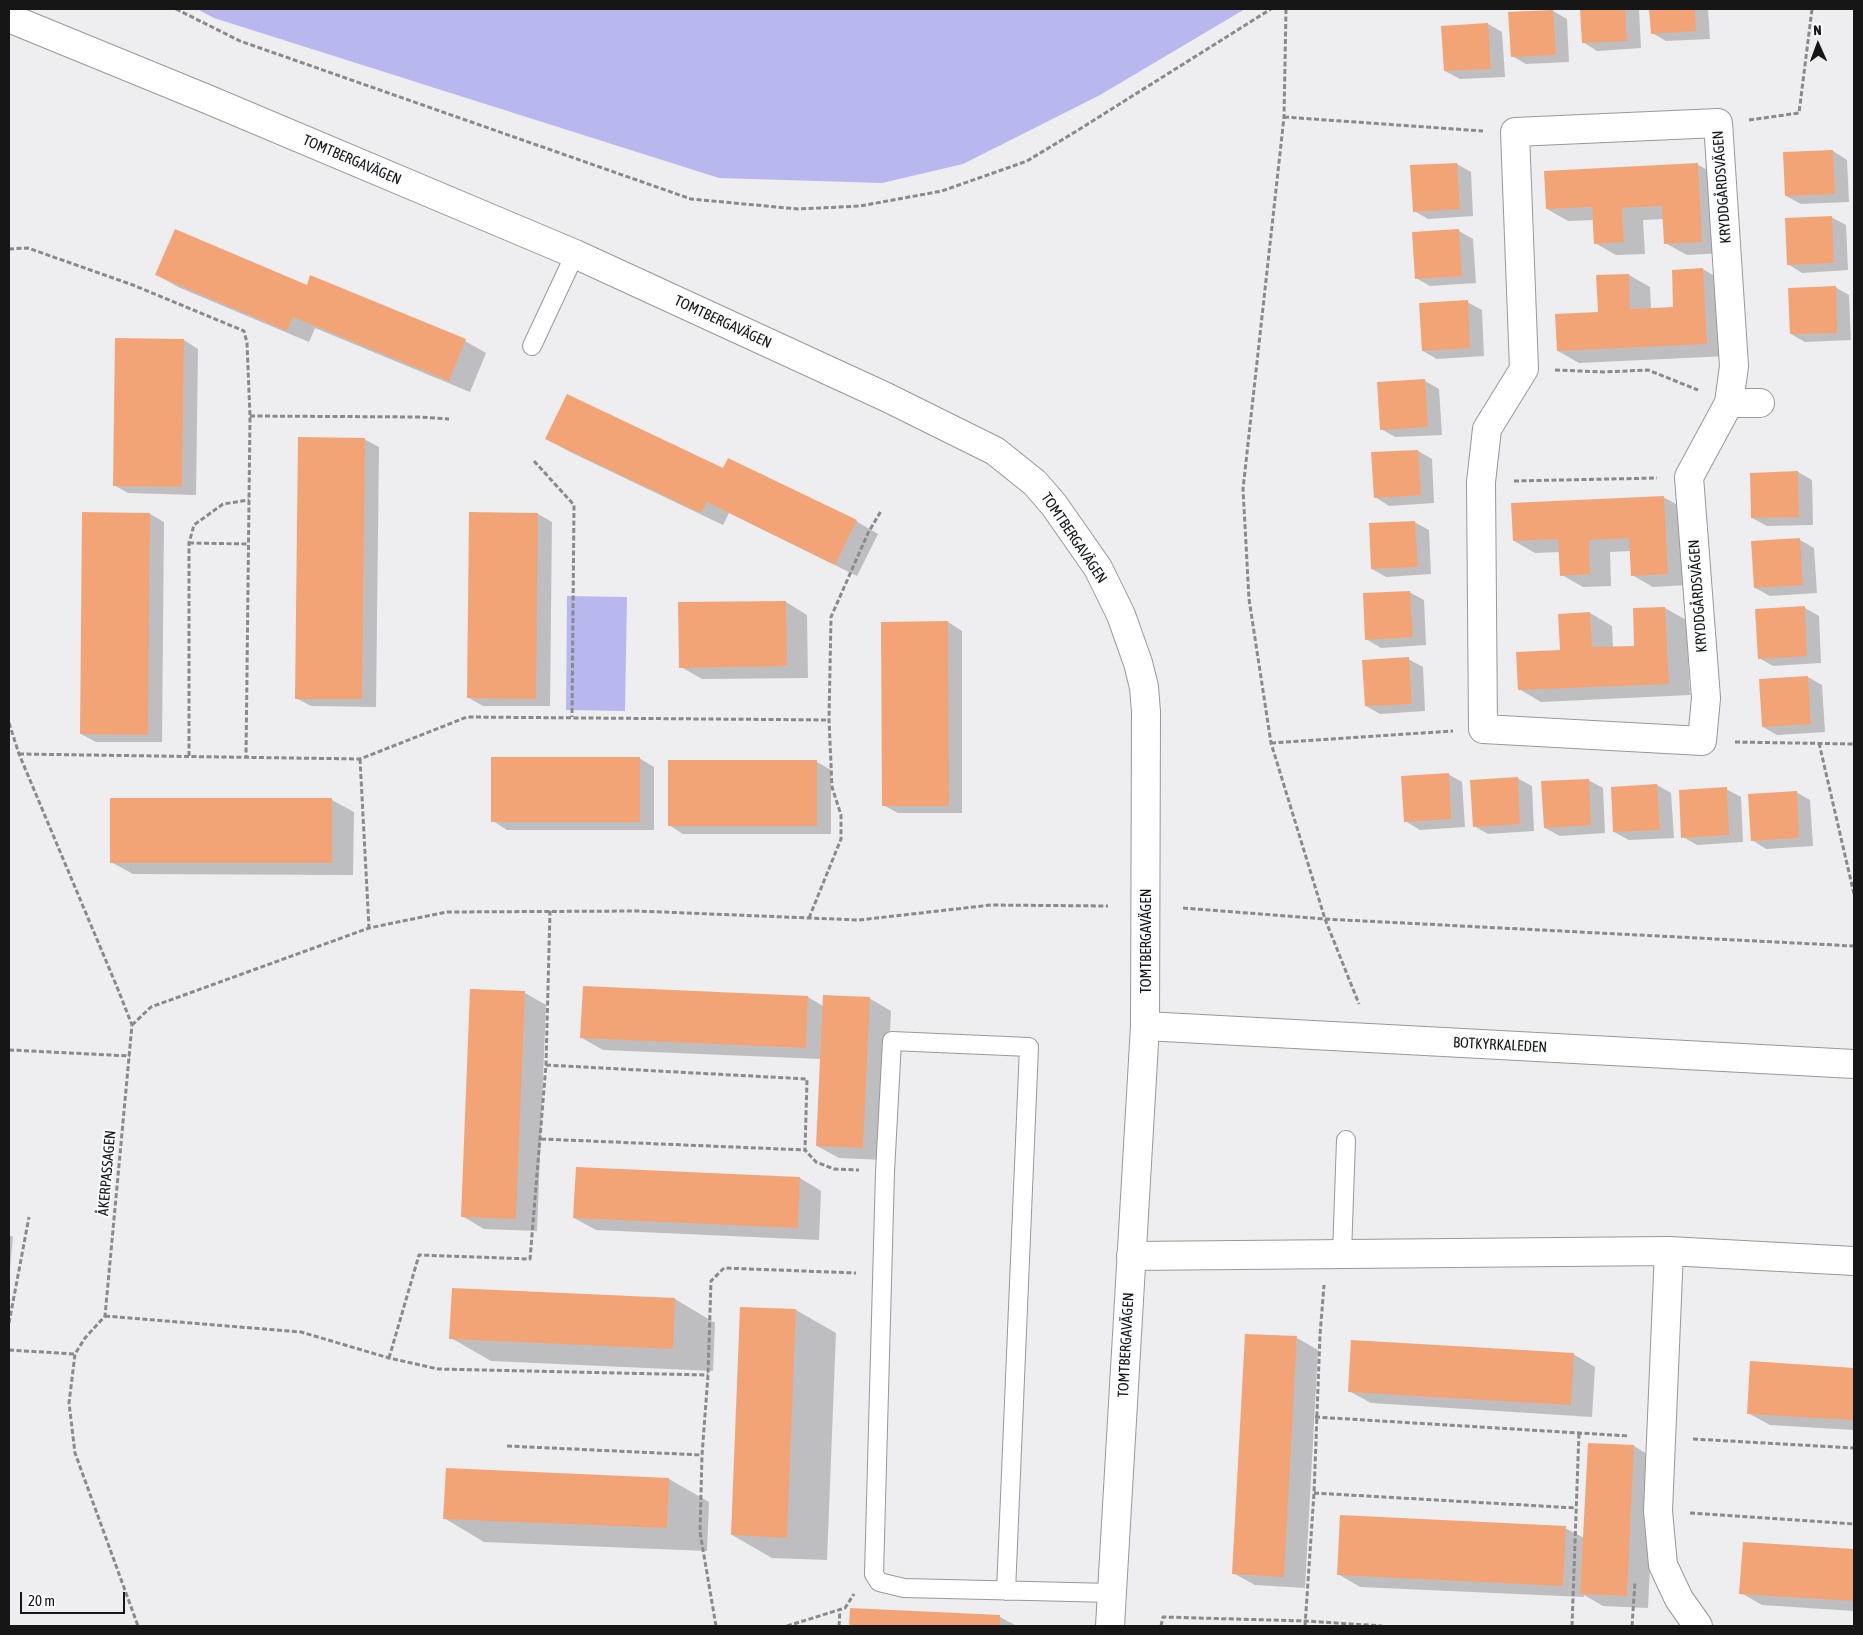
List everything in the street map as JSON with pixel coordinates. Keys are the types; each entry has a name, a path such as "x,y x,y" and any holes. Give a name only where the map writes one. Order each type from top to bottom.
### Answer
{"street":[{"name":"TOMTBERGAVÄGEN","path":"9,18 575,254 886,397 995,451 1035,484 1054,505 1098,568 1117,607 1138,663 1144,687 1146,712 1145,1026 1110,1626"},
{"name":"KRYDDGÅRDSVÄGEN","path":"1515,132 1718,124 1734,366 1729,403 1689,477 1706,698 1702,741"},
{"path":"1515,132 1524,369 1488,430 1480,482 1483,729 1702,741"},
{"path":"1729,403 1760,403"},
{"name":"BOTKYRKALEDEN","path":"1145,1026 1854,1064"},
{"path":"1131,1256 1669,1251 1854,1261"},
{"path":"1669,1251 1658,1511 1664,1565 1678,1599 1698,1626"}],"lane":[{"path":"532,346 575,254"},
{"path":"1006,1590 1029,1047 892,1042 885,1172 874,1574 879,1582 904,1588 1112,1593"},
{"path":"1342,1254 1346,1140"}],"path":[{"path":"176,9 240,40 691,199 798,209 860,206 942,191 1027,160 1271,9"},
{"path":"1286,9 1284,117 1243,489 1249,600 1271,743 1325,919 1373,1038"},
{"path":"1718,124 1799,113 1812,9"},
{"path":"1284,117 1413,127 1515,132"},
{"path":"9,249 28,248 37,251 133,285 244,331 247,343 250,416 246,757"},
{"path":"1524,369 1604,372 1648,370 1729,403"},
{"path":"250,416 420,417 449,419"},
{"path":"534,461 574,506 572,717"},
{"path":"1480,482 1689,477"},
{"path":"190,756 189,543 194,525 223,504 249,500"},
{"path":"810,918 841,839 841,815 832,787 829,720 831,617 868,533 881,511"},
{"path":"189,543 249,544"},
{"path":"19,754 360,759 467,717 829,720"},
{"name":"ÅKERPASSAGEN","path":"9,723 19,754 132,1025 105,1316"},
{"path":"1271,743 1483,729"},
{"path":"1702,741 1854,744"},
{"path":"1819,744 1854,894"},
{"path":"360,759 369,928"},
{"path":"132,1025 151,1007 369,928 448,912 637,910 859,920 991,905 1108,906"},
{"path":"1183,908 1325,919 1854,946"},
{"path":"389,1358 419,1255 530,1259 546,1065 550,911"},
{"path":"9,1050 130,1056"},
{"path":"546,1065 807,1078 805,1150 816,1162 834,1169 885,1172"},
{"path":"541,1139 805,1150"},
{"path":"9,1323 29,1217"},
{"path":"716,1626 700,1532 711,1281 724,1268 882,1273"},
{"path":"1305,1626 1325,1276"},
{"path":"138,1626 75,1453 68,1404 75,1354 85,1338 105,1316 301,1332 389,1358 438,1369 708,1375"},
{"path":"9,1350 75,1354"},
{"path":"1316,1417 1854,1448"},
{"path":"1572,1626 1579,1432"},
{"path":"507,1446 702,1455"},
{"path":"1314,1493 1576,1508"},
{"path":"1658,1511 1854,1524"},
{"path":"787,1626 845,1608 855,1593 874,1574"},
{"path":"1632,1626 1635,1576"},
{"path":"839,1626 840,1609"},
{"path":"1161,1626 1163,1617 1306,1621 1382,1626"}],"shaded area":[{"path":"197,9 1245,9 1100,95 963,164 882,183 719,178 214,18"},
{"path":"567,596 627,597 625,711 566,710"}],"building":[{"path":"1580,9 1625,9 1627,41 1582,43"},
{"path":"1649,9 1695,9 1696,31 1651,34"},
{"path":"1553,10 1556,55 1511,57 1508,12"},
{"path":"1488,23 1491,69 1444,71 1441,26"},
{"path":"1833,150 1835,194 1785,196 1783,152"},
{"path":"1457,163 1460,209 1413,212 1410,165"},
{"path":"1698,163 1702,242 1664,244 1662,206 1622,208 1624,242 1594,244 1592,207 1546,209 1544,171"},
{"path":"1832,216 1834,263 1787,265 1785,218"},
{"path":"175,229 307,285 310,275 466,339 449,381 293,317 287,331 155,275"},
{"path":"1459,229 1462,276 1415,279 1412,232"},
{"path":"1703,268 1707,344 1557,351 1555,314 1598,312 1596,275 1629,274 1630,309 1673,307 1672,270"},
{"path":"1836,286 1837,333 1790,334 1788,288"},
{"path":"1468,300 1470,348 1422,351 1419,303"},
{"path":"115,338 184,339 182,487 113,486"},
{"path":"1425,379 1428,427 1380,430 1377,382"},
{"path":"567,394 723,468 728,458 857,520 835,565 707,502 701,513 545,439"},
{"path":"298,437 365,438 362,699 295,699"},
{"path":"1418,450 1421,495 1374,498 1371,452"},
{"path":"1798,471 1799,517 1751,518 1750,473"},
{"path":"1664,496 1668,574 1631,576 1629,538 1589,540 1590,574 1560,576 1558,539 1513,541 1511,503"},
{"path":"82,512 150,513 148,735 80,734"},
{"path":"469,512 538,513 536,699 467,698"},
{"path":"1415,521 1418,567 1371,569 1369,523"},
{"path":"1800,538 1803,585 1754,588 1751,541"},
{"path":"1410,591 1413,637 1365,640 1363,593"},
{"path":"786,601 787,666 679,668 678,602"},
{"path":"1805,606 1807,656 1758,659 1755,609"},
{"path":"1665,607 1669,684 1518,690 1516,652 1560,650 1558,614 1590,612 1592,647 1634,646 1633,608"},
{"path":"948,621 949,806 882,806 881,622"},
{"path":"1409,657 1412,704 1365,706 1362,660"},
{"path":"1808,676 1811,724 1762,727 1759,679"},
{"path":"491,757 640,757 640,822 491,822"},
{"path":"668,760 817,760 817,826 668,826"},
{"path":"1449,773 1451,819 1404,822 1401,776"},
{"path":"1518,777 1520,824 1473,827 1470,780"},
{"path":"1589,779 1591,825 1544,828 1541,781"},
{"path":"1657,784 1660,830 1613,832 1611,787"},
{"path":"1727,787 1729,835 1681,838 1679,790"},
{"path":"1797,791 1799,838 1751,841 1748,794"},
{"path":"110,798 332,798 332,863 110,863"},
{"path":"583,986 808,996 806,1048 580,1038"},
{"path":"470,989 525,991 516,1219 461,1217"},
{"path":"823,995 870,997 863,1148 816,1146"},
{"path":"576,1167 800,1177 798,1228 573,1218"},
{"path":"452,1288 675,1298 673,1349 449,1339"},
{"path":"740,1307 796,1309 787,1538 731,1535"},
{"path":"1245,1334 1297,1336 1284,1577 1232,1574"},
{"path":"1351,1340 1574,1353 1571,1405 1348,1392"},
{"path":"1750,1361 1854,1368 1854,1420 1747,1414"},
{"path":"1588,1443 1634,1445 1627,1596 1580,1594"},
{"path":"446,1468 669,1478 667,1528 443,1519"},
{"path":"1340,1515 1566,1526 1563,1586 1337,1575"},
{"path":"1743,1542 1854,1549 1854,1601 1739,1594"},
{"path":"850,1608 1000,1615 1000,1626 849,1626"}]}
